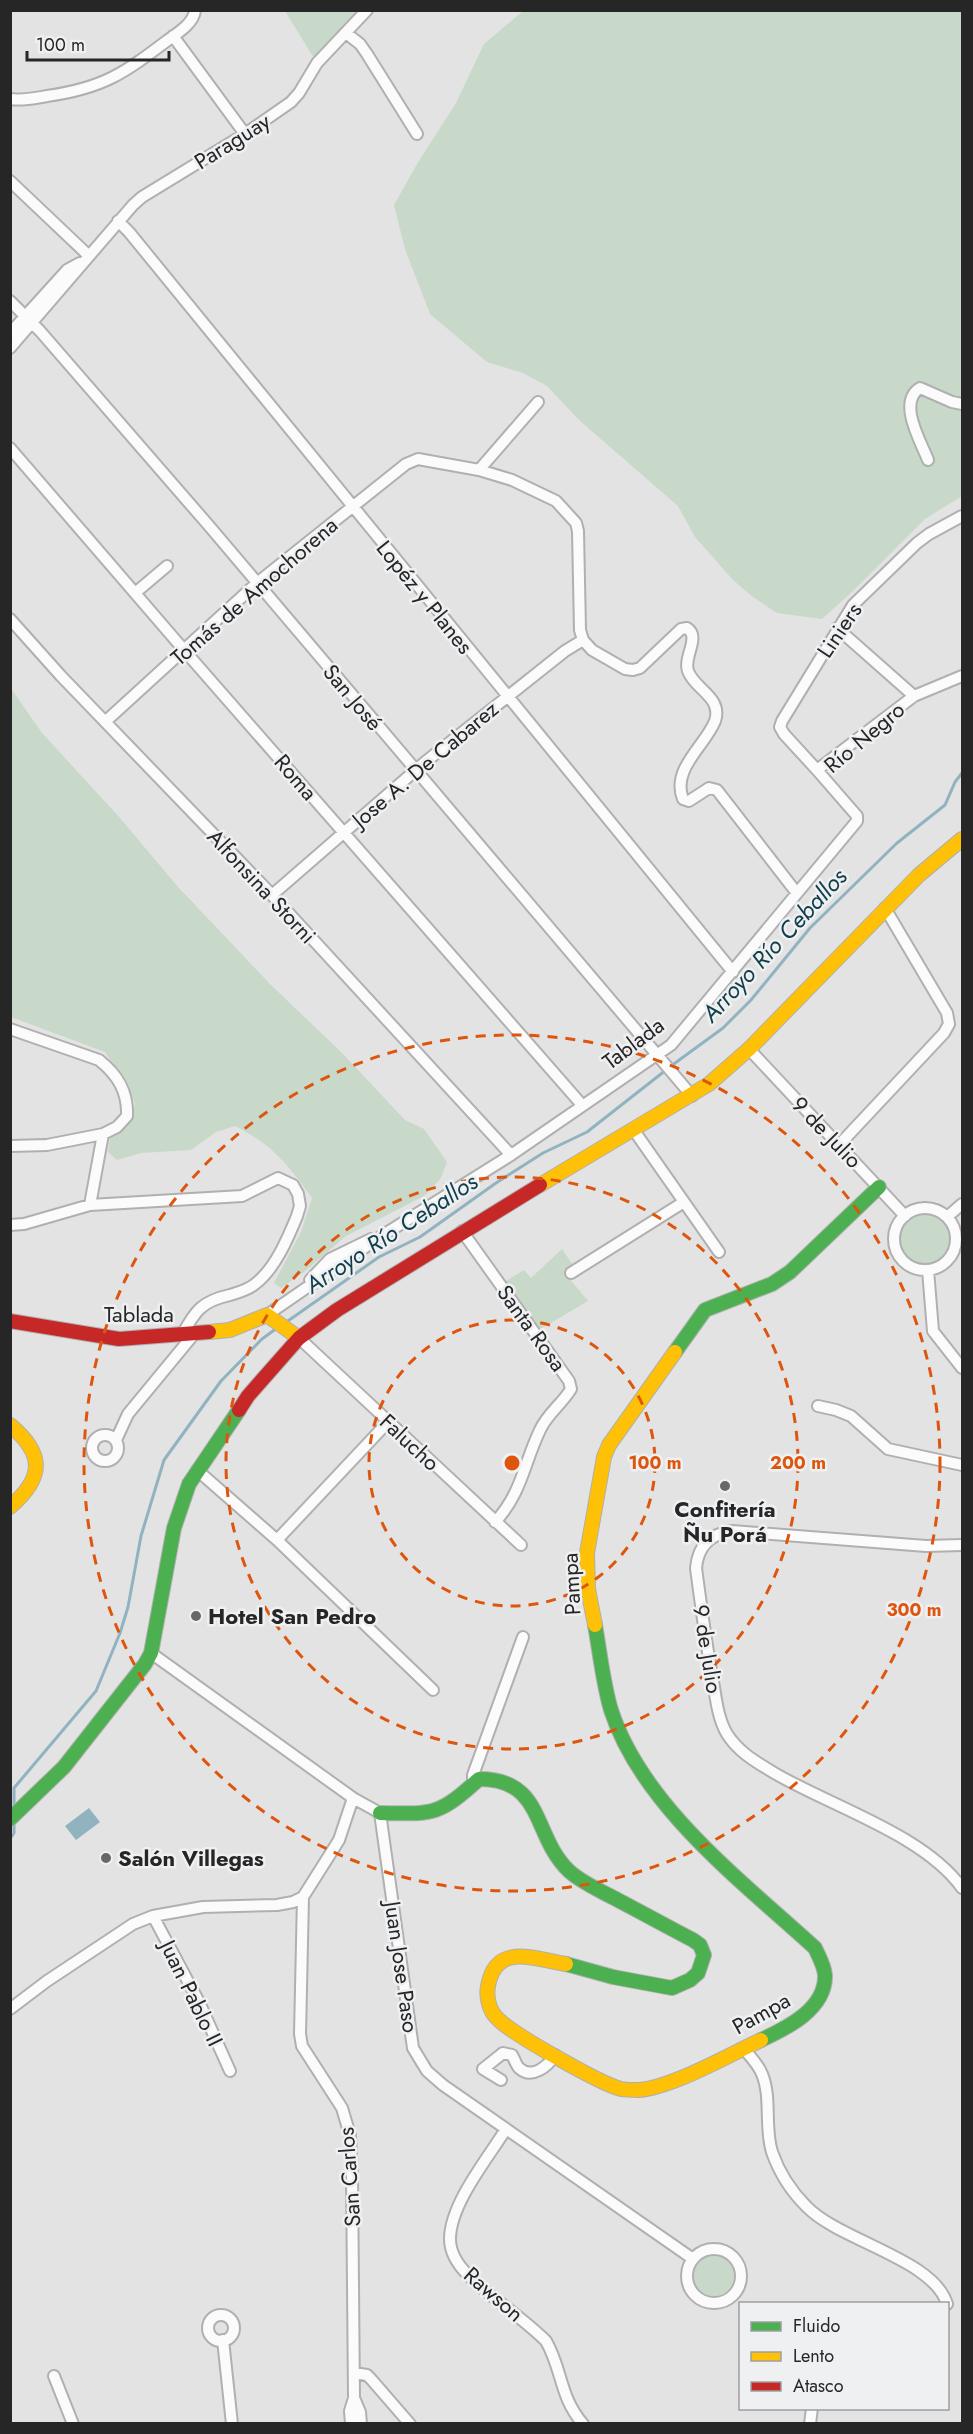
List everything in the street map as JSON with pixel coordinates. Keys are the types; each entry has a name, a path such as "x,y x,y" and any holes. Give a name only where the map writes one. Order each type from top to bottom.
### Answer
{"street":[{"path":"10,99 58,94 96,86 122,74 193,19 195,10"},
{"name":"Paraguay","path":"10,348 29,319 68,270 87,257 142,197 245,134 291,102 317,63 367,10"},
{"path":"346,33 360,44 417,134"},
{"path":"173,36 245,134"},
{"path":"10,181 87,257"},
{"name":"Lopéz y Planes","path":"118,221 733,972"},
{"name":"San José","path":"10,301 29,319 257,583 692,1096"},
{"name":"Paraguay","path":"10,333 29,319"},
{"path":"928,460 910,413 910,400 913,392 920,388 952,402 963,404"},
{"path":"538,402 479,470 512,480 545,494 556,501 576,523 580,570 580,630 583,640 600,654 625,669 633,670 640,668 681,630 687,628 691,630 693,635 687,662 688,671 711,698 716,710 715,720 683,774 680,785 682,799 693,800 709,788 717,790 796,892"},
{"name":"Roma","path":"10,448 582,1106"},
{"name":"Tomás de Amochorena","path":"106,722 257,583 406,464 418,459 479,470"},
{"name":"Liniers","path":"817,770 780,727 837,628 853,605 917,543 963,516"},
{"path":"135,593 167,566"},
{"name":"Alfonsina Storni","path":"10,619 272,895 511,1155"},
{"path":"837,628 914,696"},
{"name":"Jose A. De Cabarez","path":"272,895 416,770 506,696 564,651 583,640"},
{"name":"Río Negro","path":"857,820 817,770 914,696 963,676"},
{"name":"Tablada","path":"10,1321 119,1340 188,1335 240,1328 270,1318 301,1290 380,1237 661,1057 857,820"},
{"path":"10,1819 64,1767 130,1684 151,1653 174,1528 189,1484 248,1396 294,1334 337,1310 462,1231 692,1096 749,1049 885,908 941,855 963,839"},
{"path":"839,1145 944,1033 949,1024 947,1013 885,908"},
{"path":"10,1029 99,1060 107,1066 125,1091 127,1106 124,1122 103,1134 47,1145 10,1146"},
{"name":"9 de Julio","path":"749,1049 905,1215"},
{"path":"633,1129 719,1252"},
{"path":"90,1205 103,1134"},
{"path":"10,1225 24,1224 90,1205 242,1196 278,1178 293,1185 298,1194 300,1206 297,1216 279,1253 263,1277 254,1286 241,1292 206,1302 192,1316 188,1335 128,1414 116,1440"},
{"name":"Pampa","path":"473,1784 479,1779 489,1778 503,1779 513,1785 531,1805 556,1856 565,1868 613,1899 693,1940 700,1945 704,1955 698,1973 690,1980 672,1988 613,1977 558,1962 510,1956 499,1961 490,1976 487,1989 489,2006 497,2019 516,2033 601,2081 621,2089 640,2090 681,2078 789,2026 808,2011 819,1997 825,1977 823,1965 815,1948 687,1830 660,1798 623,1739 611,1709 596,1638 588,1588 587,1553 604,1457 609,1445 699,1317 712,1306 772,1284 790,1272 879,1187"},
{"path":"571,1273 684,1202"},
{"path":"946,1217 963,1204"},
{"path":"920,1209 930,1209 946,1217 956,1235 956,1245 946,1262 928,1270 910,1266 897,1252 895,1233 898,1224 905,1215 920,1209"},
{"name":"Santa Rosa","path":"462,1231 570,1381 571,1389 547,1417 539,1431 516,1494 508,1508 495,1522"},
{"path":"928,1270 933,1331 963,1368"},
{"path":"270,1318 294,1334"},
{"name":"Falucho","path":"294,1334 520,1545"},
{"path":"818,1406 851,1416 888,1449 963,1465"},
{"path":"277,1540 388,1422"},
{"path":"10,1425 32,1445 37,1461 37,1474 31,1487 24,1497 10,1507"},
{"path":"197,1470 277,1540 434,1690"},
{"name":"9 de Julio","path":"963,1545 926,1546 732,1531 718,1533 705,1544 697,1554 696,1568 718,1709 726,1733 735,1745 745,1755 786,1779 908,1841 941,1866 963,1888"},
{"path":"151,1653 380,1813 426,1814 452,1803 473,1784 473,1775 523,1637"},
{"path":"10,2009 47,1981 133,1924 153,1916 203,1907 278,1905 303,1897 339,1840 354,1797"},
{"name":"Juan Jose Paso","path":"380,1813 413,2048 427,2071 443,2085 693,2259"},
{"name":"San Carlos","path":"303,1897 300,2034 302,2046 342,2108 350,2135 354,2373 351,2424"},
{"name":"Juan Pablo II","path":"153,1916 199,2002 230,2071"},
{"path":"743,2048 762,2075 772,2150 779,2169 796,2196 808,2209 831,2225 924,2273 944,2294 946,2302"},
{"path":"501,2080 483,2068 503,2054 512,2055 519,2068 529,2072 540,2070 550,2063 555,2055"},
{"name":"Rawson","path":"506,2129 460,2204 452,2224 450,2241 455,2258 467,2274 546,2341 554,2354 567,2402 583,2424"},
{"path":"716,2248 732,2255 738,2261 742,2279 735,2294 718,2303 700,2299 688,2285 688,2267 693,2259 699,2253 716,2248"},
{"path":"223,2340 232,2424"},
{"path":"354,2373 367,2375 410,2424"},
{"path":"54,2376 73,2424"},
{"name":"San Carlos","path":"354,2398 360,2412 361,2424"}],"green space":[{"path":"285,11 368,11 317,63"},
{"path":"523,11 962,11 962,496 925,519 822,619 777,613 753,597 733,580 695,537 678,506 579,420 547,386 523,373 487,362 430,314 405,249 394,205 456,103 484,44"},
{"path":"10,687 42,733 120,818 178,887 405,1120 424,1129 447,1162 441,1178 424,1196 346,1236 304,1272 281,1288 274,1283 301,1232 312,1198 279,1157 260,1141 235,1126 216,1132 191,1150 141,1153 117,1160 108,1152 110,1138 130,1121 135,1104 123,1078 105,1052 11,1017"},
{"path":"925,1208 942,1213 947,1217 951,1222 956,1239 951,1256 947,1261 942,1265 925,1270 908,1265 903,1261 899,1256 894,1239 899,1222 903,1217 908,1213"},
{"path":"562,1249 573,1265 564,1272 588,1301 537,1331 501,1284 524,1270 531,1278"},
{"path":"713,2254 728,2260 734,2275 728,2290 713,2296 698,2290 692,2275 698,2260"}],"water":[{"path":"89,1808 100,1822 76,1840 65,1826"}],"waterway":[{"name":"Arroyo Río Ceballos","path":"671,1066 723,1028 751,1000 810,928 897,843 945,805 955,782 962,773"},
{"name":"Arroyo Río Ceballos","path":"285,1323 379,1257 420,1237 543,1153 587,1132 666,1070"},
{"name":"Arroyo Río Ceballos","path":"14,1808 14,1788 96,1691 128,1607 141,1536 164,1460 221,1381 262,1339 277,1328"},
{"name":"Arroyo Río Ceballos","path":"10,1839 14,1833 14,1821"}],"traffic: fast":[{"path":"675,1352 705,1310 772,1284 790,1272 879,1187"},
{"path":"10,1819 64,1767 145,1664 151,1653 174,1528 189,1484 239,1410"},
{"path":"595,1625 611,1710 626,1745 646,1778 670,1810 698,1840 815,1948 822,1964 825,1975 824,1987 812,2007 793,2023 761,2040"},
{"path":"380,1813 434,1810 454,1800 479,1779 500,1782 516,1788 527,1799 557,1857 569,1871 589,1885 693,1940 700,1945 704,1955 698,1973 690,1980 672,1988 613,1977 566,1964"}],"traffic: slow":[{"path":"540,1185 709,1084 749,1049 919,875 962,839"},
{"path":"209,1332 230,1330 267,1315 299,1338"},
{"path":"595,1625 588,1589 587,1553 604,1457 609,1445 675,1352"},
{"path":"10,1425 30,1446 36,1466 29,1486 10,1507"},
{"path":"566,1964 529,1957 508,1958 499,1963 492,1972 488,1986 487,1995 490,2008 498,2019 520,2036 577,2069 621,2089 639,2090 668,2083 761,2040"}],"traffic: jam":[{"path":"239,1410 248,1396 299,1338 337,1310 540,1185"},
{"path":"10,1321 119,1339 209,1332"}],"place":[{"name":"Confitería Ñu Porá","path":"725,1486"},
{"name":"Hotel San Pedro","path":"196,1616"},
{"name":"Salón Villegas","path":"106,1858"}]}
